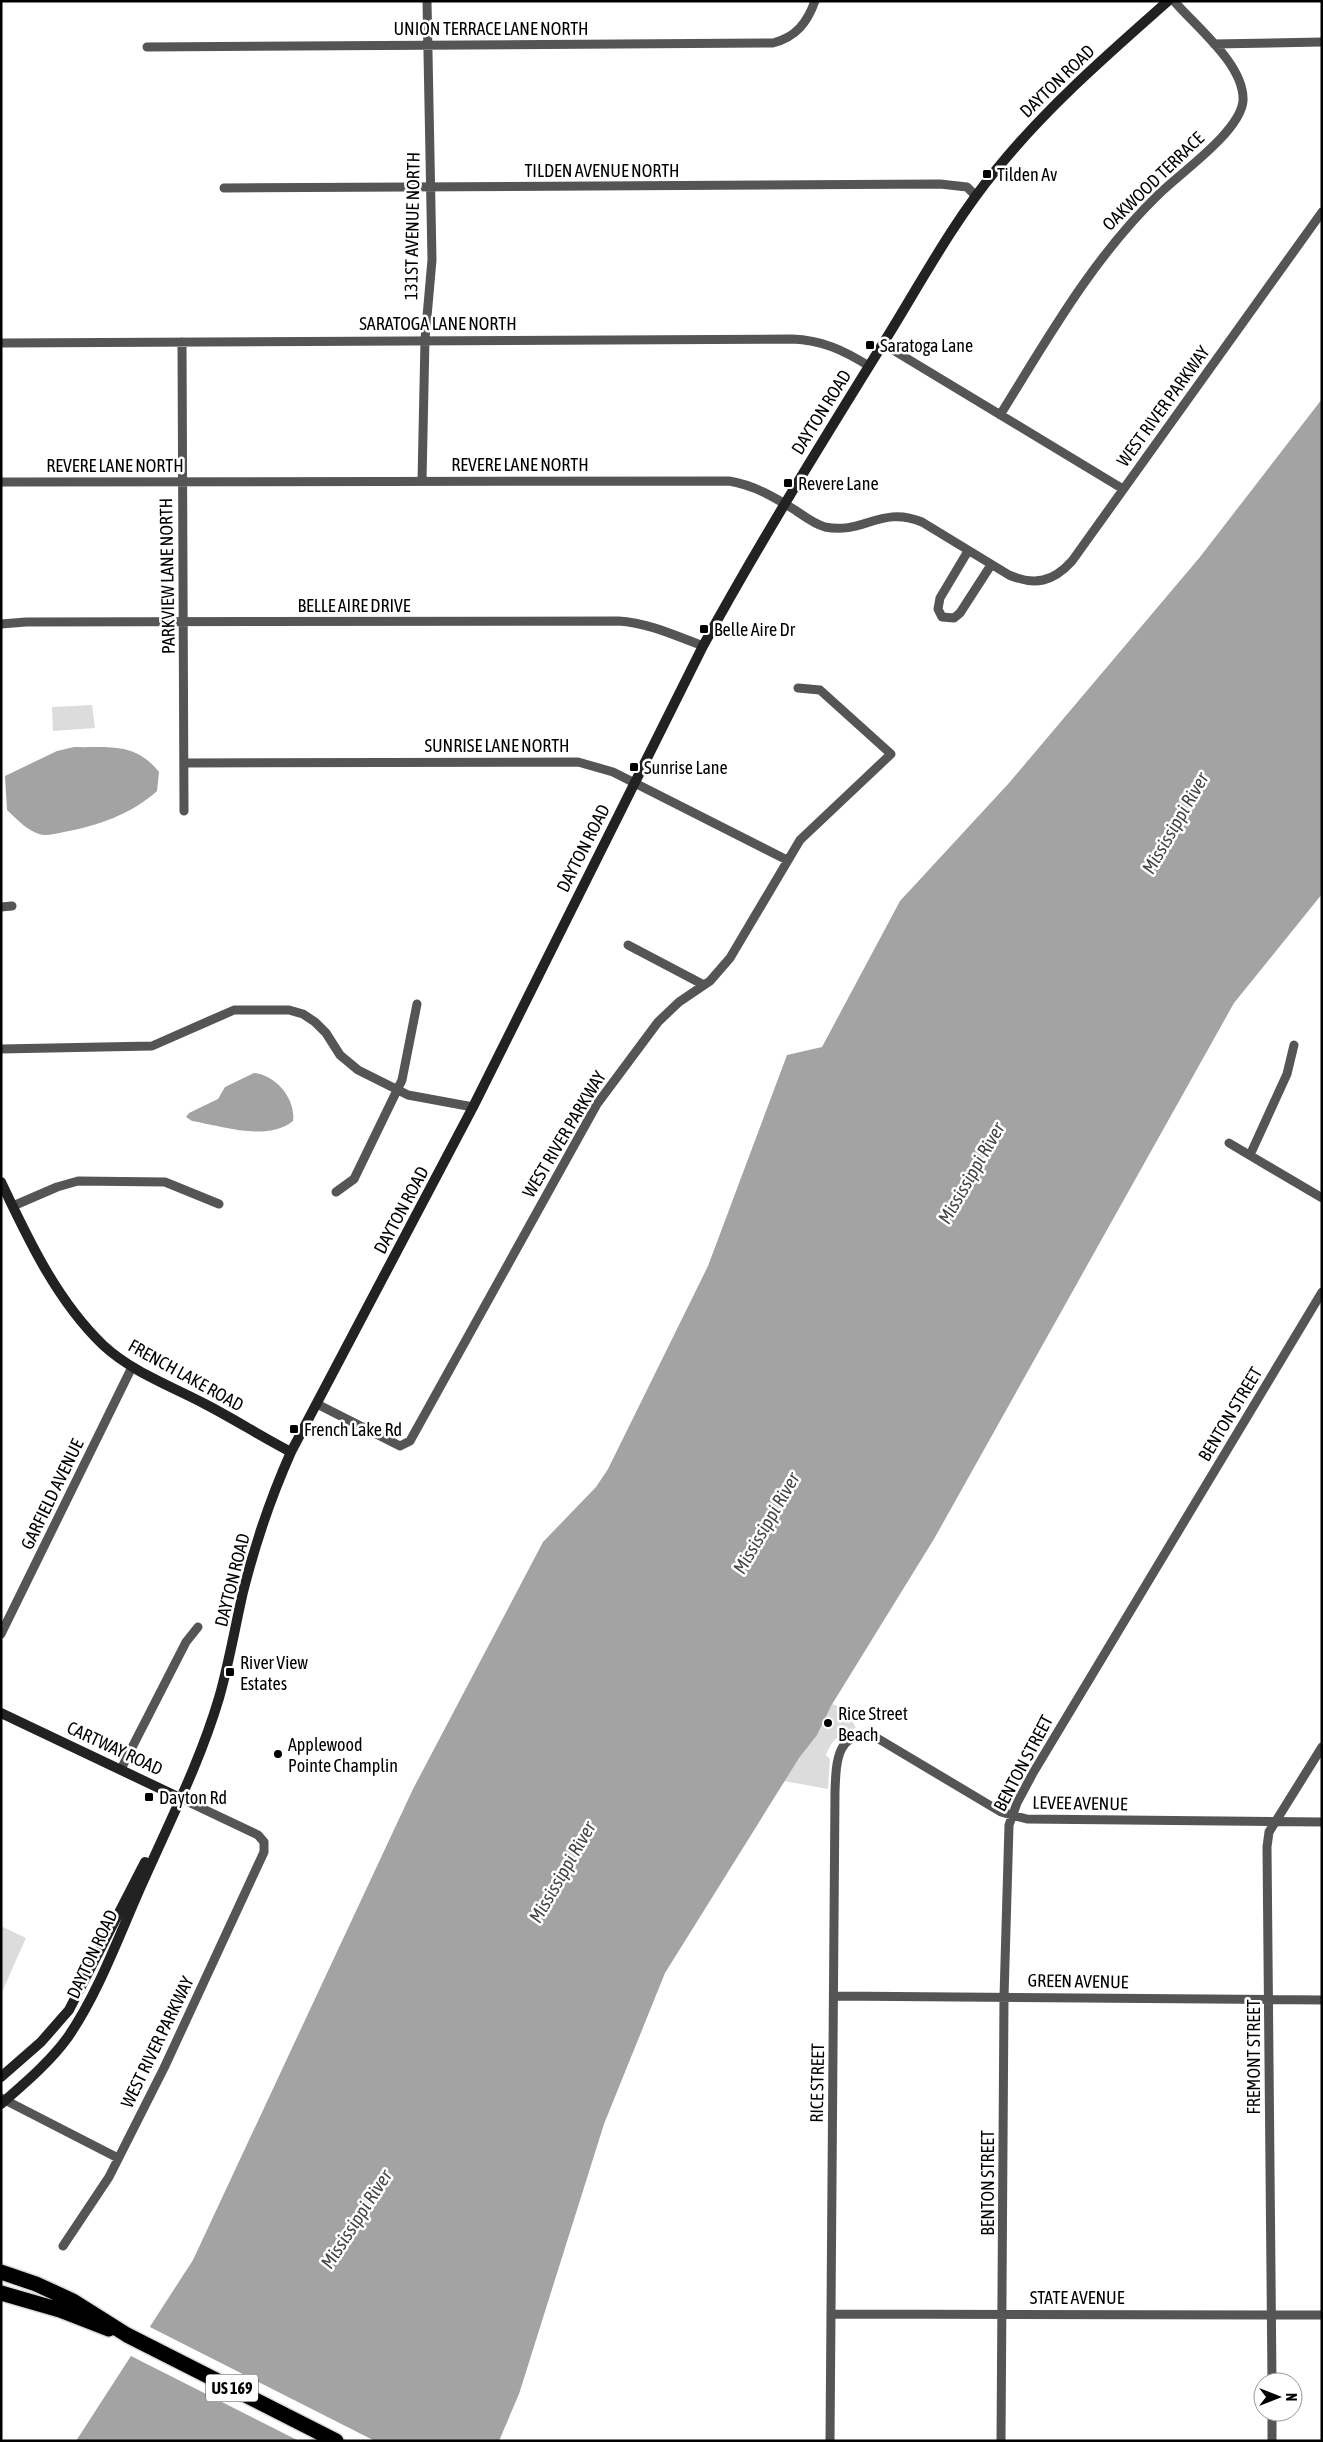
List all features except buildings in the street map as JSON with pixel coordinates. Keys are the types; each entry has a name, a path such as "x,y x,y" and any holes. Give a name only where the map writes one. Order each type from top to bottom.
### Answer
{"highway":[{"name":"US 169","path":"1,2272 36,2284 74,2301 127,2334 336,2441"},
{"name":"US 169","path":"1,2293 60,2310 87,2322 127,2334"}],"main road":[{"name":"DAYTON ROAD","path":"3,2101 58,2050 79,2019 112,1952 212,1721 226,1673 243,1592 256,1548 272,1500 292,1452 473,1107 703,646 784,503 976,196 1032,128 1071,88 1168,1"},
{"name":"FRENCH LAKE ROAD","path":"1,1182 58,1289 79,1320 104,1347 132,1367 206,1404 292,1452"},
{"name":"CARTWAY ROAD","path":"1,1713 121,1768 180,1798"},
{"name":"DAYTON ROAD","path":"1,2077 41,2042 69,2010 90,1972 117,1914 180,1798"}],"street":[{"name":"131ST AVENUE NORTH","path":"422,481 425,339 432,260 428,1"},
{"name":"UNION TERRACE LANE NORTH","path":"147,47 773,43 786,40 798,31 807,20 815,1"},
{"name":"OAKWOOD TERRACE","path":"1000,415 1072,300 1104,254 1131,220 1233,126 1243,102 1237,74 1214,44 1174,1"},
{"path":"1214,44 1322,42"},
{"name":"TILDEN AVENUE NORTH","path":"224,188 940,184 967,187 976,196"},
{"name":"WEST RIVER PARKWAY","path":"1009,576 1022,581 1036,582 1050,579 1062,572 1072,561 1322,212"},
{"name":"SARATOGA LANE NORTH","path":"1,343 425,339 812,340 829,344 869,366"},
{"name":"PARKVIEW LANE NORTH","path":"182,342 184,810"},
{"path":"883,344 1123,489"},
{"name":"REVERE LANE NORTH","path":"1,482 729,481 761,490 823,526 837,529 850,528 883,517 909,517 922,522 1009,576"},
{"path":"968,551 940,598 938,609 942,617 954,618 960,613 991,566"},
{"name":"BELLE AIRE DRIVE","path":"1,624 26,622 618,620 656,627 703,646"},
{"name":"WEST RIVER PARKWAY","path":"316,1404 400,1446 410,1441 597,1104 658,1022 679,1002 719,972 730,958 800,840 891,754 820,690 798,688"},
{"name":"SUNRISE LANE NORTH","path":"185,763 560,760 594,765 787,860"},
{"path":"1,907 12,906"},
{"path":"628,945 704,985"},
{"path":"336,1192 354,1179 398,1090 406,1067 417,1004"},
{"path":"1,1049 152,1046 234,1010 275,1008 303,1014 315,1022 348,1064 408,1095 473,1107"},
{"path":"1250,1154 1287,1074 1294,1045"},
{"path":"1229,1143 1322,1198"},
{"path":"13,1206 57,1187 78,1181 165,1182 219,1204"},
{"name":"BENTON STREET","path":"1001,2441 1004,1996 1008,1833 1012,1816 1033,1774 1104,1653 1322,1292"},
{"name":"GARFIELD AVENUE","path":"1,1634 132,1367"},
{"path":"121,1768 186,1642 198,1627"},
{"name":"LEVEE AVENUE","path":"859,1736 877,1738 981,1801 1012,1816 1070,1821 1322,1822"},
{"name":"RICE STREET","path":"830,2441 836,1758 840,1748 848,1741 859,1736"},
{"name":"FREMONT STREET","path":"1272,2372 1266,1847 1269,1832 1322,1747"},
{"name":"CARTWAY ROAD","path":"180,1798 258,1835 264,1845"},
{"name":"WEST RIVER PARKWAY","path":"63,2246 96,2198 164,2068 262,1859 264,1845"},
{"name":"GREEN AVENUE","path":"834,1996 1269,1998 1322,2000"},
{"path":"3,2101 118,2158"},
{"name":"STATE AVENUE","path":"832,2314 1322,2315"},
{"path":"1272,2422 1272,2441"}],"shaded area":[{"path":"92,705 95,728 53,731 52,707"},
{"path":"832,1704 847,1713 856,1728 838,1737 831,1744 826,1755 830,1759 828,1789 784,1781"},
{"path":"1,1926 26,1938 1,1994"}],"water":[{"name":"Mississippi River","path":"1322,399 1322,894 1234,1003 934,1539 831,1706 817,1735 799,1758 665,1973 604,2124 519,2394 499,2441 76,2441 193,2260 413,1789 543,1542 596,1487 608,1469 708,1266 787,1055 822,1047 900,901 1009,783 1200,557"},
{"path":"74,747 110,747 131,751 141,756 159,772 157,791 137,806 114,818 50,835 34,832 24,826 7,810 5,776 57,751"},
{"path":"254,1073 270,1078 283,1090 291,1104 293,1121 270,1131 258,1132 192,1121 186,1117 189,1113 218,1099 225,1087"}],"pier":[{"path":"148,2326 375,2441 299,2441 129,2355"}],"place":[{"name":"Tilden Av","path":"987,174"},
{"name":"Saratoga Lane","path":"870,345"},
{"name":"Revere Lane","path":"788,483"},
{"name":"Belle Aire Dr","path":"704,629"},
{"name":"Sunrise Lane","path":"634,767"},
{"name":"French Lake Rd","path":"294,1429"},
{"name":"River View Estates","path":"230,1672"},
{"name":"Rice Street Beach","path":"828,1723"},
{"name":"Applewood Pointe Champlin","path":"278,1754"},
{"name":"Dayton Rd","path":"149,1797"}]}
